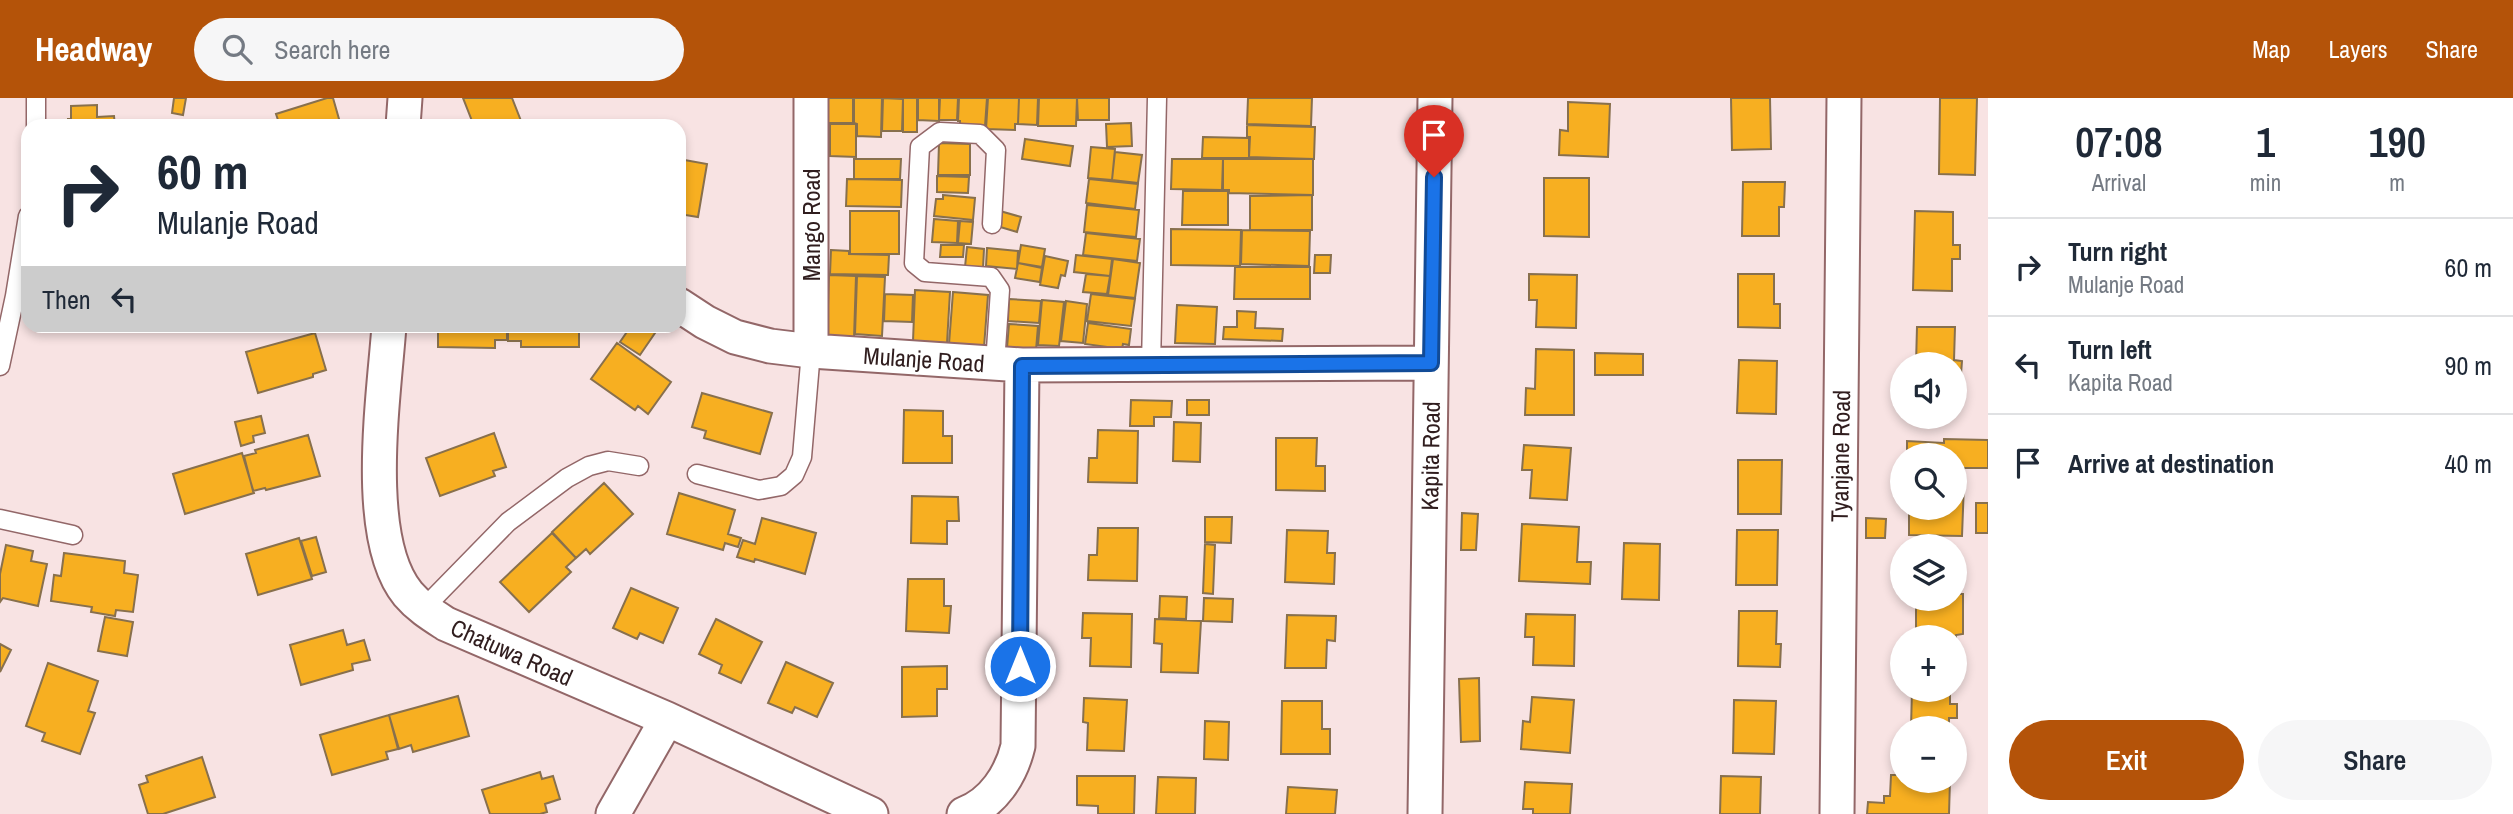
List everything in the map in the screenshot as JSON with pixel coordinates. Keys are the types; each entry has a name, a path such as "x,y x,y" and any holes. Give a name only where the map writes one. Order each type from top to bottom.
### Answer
{"street":[{"path":"404,119 405,98"},
{"name":"Mango Road","path":"811,98 811,351"},
{"name":"Kapita Road","path":"1426,814 1435,98"},
{"name":"Tyanjane Road","path":"1837,814 1844,98"},
{"name":"Mulanje Road","path":"686,310 735,337 769,346 811,351 1008,365 1431,363"},
{"name":"Chatuwa Road","path":"389,333 379,472 381,520 395,573 407,593 423,609 446,624 667,719 871,814"},
{"path":"964,814 992,796 1006,779 1014,765 1018,746 1008,365"},
{"path":"613,814 667,719"}],"lane":[{"path":"36,98 36,119"},
{"path":"1151,365 1157,98"},
{"path":"992,224 996,150 981,134 940,132 920,147 914,263 925,272 990,277 1000,289 1008,365"},
{"path":"0,366 21,259"},
{"path":"696,474 759,490 781,486 794,475 802,457 811,351"},
{"path":"423,609 508,522 568,478 589,466 608,461 639,466"},
{"path":"0,519 73,535"}],"building":[{"path":"174,98 186,98 183,115 172,113"},
{"path":"333,98 339,119 278,119 276,114"},
{"path":"463,98 512,98 520,119 471,119"},
{"path":"828,98 853,98 853,123 828,123"},
{"path":"854,98 882,98 881,137 857,136"},
{"path":"883,98 903,99 902,131 882,131"},
{"path":"903,98 917,98 917,132 903,132"},
{"path":"918,98 939,98 939,121 918,120"},
{"path":"940,98 958,98 957,120 939,120"},
{"path":"959,98 987,98 985,126 960,125"},
{"path":"988,98 1019,98 1018,124 1015,124 1015,130 986,129"},
{"path":"1019,98 1038,98 1037,125 1018,124"},
{"path":"1039,98 1077,98 1076,126 1038,126"},
{"path":"1077,98 1109,98 1109,120 1078,120"},
{"path":"1248,98 1312,98 1311,126 1247,124"},
{"path":"1731,98 1770,98 1771,149 1732,150"},
{"path":"1940,98 1977,98 1975,175 1939,174"},
{"path":"1568,102 1610,104 1608,157 1559,155 1560,130 1568,131"},
{"path":"97,105 97,117 114,116 114,119 71,119 71,106"},
{"path":"1131,123 1132,146 1107,147 1106,124"},
{"path":"830,124 856,124 856,157 830,156"},
{"path":"1247,125 1315,127 1314,159 1249,157 1250,137 1247,137"},
{"path":"1203,137 1249,138 1249,158 1202,158"},
{"path":"1025,139 1073,146 1070,166 1022,159"},
{"path":"939,143 970,144 970,175 938,175"},
{"path":"1091,147 1115,149 1112,180 1088,178"},
{"path":"1115,152 1142,155 1138,183 1112,180"},
{"path":"854,159 901,159 900,179 854,179"},
{"path":"1172,159 1223,159 1222,190 1171,189"},
{"path":"1223,159 1313,159 1313,195 1229,193 1229,190 1223,190"},
{"path":"686,160 707,164 698,217 686,215"},
{"path":"937,176 969,177 968,193 937,192"},
{"path":"1544,178 1589,178 1589,237 1544,236"},
{"path":"847,179 902,180 901,207 846,206"},
{"path":"1089,179 1138,184 1135,209 1086,203"},
{"path":"1743,182 1785,182 1784,207 1779,207 1779,236 1742,236"},
{"path":"1183,191 1228,191 1228,225 1182,225"},
{"path":"943,195 975,198 973,220 934,216 936,199 943,199"},
{"path":"1312,195 1312,230 1250,230 1250,196"},
{"path":"1087,205 1139,210 1136,237 1084,232"},
{"path":"850,211 899,211 899,254 850,254"},
{"path":"1000,211 1021,217 1017,232 997,226"},
{"path":"1915,211 1953,212 1953,245 1960,245 1960,259 1952,259 1952,291 1913,290"},
{"path":"934,219 958,221 957,243 932,242"},
{"path":"960,221 973,222 971,244 958,243"},
{"path":"1171,229 1241,230 1240,266 1171,265"},
{"path":"1242,230 1310,231 1309,266 1241,264"},
{"path":"1086,233 1140,239 1137,261 1083,255"},
{"path":"941,245 964,245 963,257 940,257"},
{"path":"1021,245 1045,249 1042,267 1018,263"},
{"path":"967,247 984,249 983,268 965,267"},
{"path":"987,248 1018,251 1017,269 986,266"},
{"path":"831,250 849,251 849,254 889,255 888,275 830,274"},
{"path":"1076,255 1112,259 1110,276 1074,272"},
{"path":"1315,255 1331,255 1330,273 1314,273"},
{"path":"1045,256 1068,261 1065,276 1061,275 1058,288 1040,285"},
{"path":"1113,259 1140,263 1135,298 1108,295"},
{"path":"1018,263 1042,268 1040,282 1015,278"},
{"path":"1235,267 1310,267 1310,299 1234,299"},
{"path":"1086,274 1110,276 1107,294 1083,292"},
{"path":"1529,274 1577,275 1576,328 1536,327 1537,300 1529,300"},
{"path":"1738,274 1774,274 1774,304 1780,304 1780,328 1738,327"},
{"path":"829,275 856,276 854,338 827,337"},
{"path":"857,276 885,277 882,336 855,334"},
{"path":"915,290 950,292 947,343 913,341"},
{"path":"953,292 988,295 984,347 949,344"},
{"path":"885,294 913,295 912,322 884,321"},
{"path":"1091,294 1135,299 1131,326 1087,321"},
{"path":"1009,299 1041,301 1039,323 1008,321"},
{"path":"1042,300 1064,302 1059,346 1038,345"},
{"path":"1066,301 1087,304 1083,343 1061,341"},
{"path":"1177,305 1217,307 1215,344 1175,343"},
{"path":"1237,311 1256,312 1255,328 1283,329 1282,341 1223,339 1224,327 1237,327"},
{"path":"1088,323 1131,329 1129,345 1123,344 1122,349 1085,344"},
{"path":"1009,324 1038,326 1036,350 1007,348"},
{"path":"1917,327 1955,327 1954,352 1916,352"},
{"path":"315,333 326,370 313,374 313,377 258,393 246,352"},
{"path":"438,333 507,333 507,340 495,340 495,348 438,347"},
{"path":"508,333 579,333 579,347 521,347 521,341 508,341"},
{"path":"626,333 655,333 640,355 620,342"},
{"path":"617,343 671,382 648,414 638,406 635,410 591,379"},
{"path":"1536,349 1574,350 1574,415 1525,415 1526,388 1535,389"},
{"path":"1595,353 1643,354 1643,375 1595,375"},
{"path":"1739,360 1777,361 1776,414 1737,413"},
{"path":"702,393 772,413 760,454 704,438 706,431 692,427"},
{"path":"1131,400 1172,401 1171,417 1154,417 1154,426 1130,426"},
{"path":"1187,400 1209,400 1209,415 1187,415"},
{"path":"904,410 943,411 943,436 952,436 952,463 903,463"},
{"path":"261,416 265,433 253,436 254,442 241,446 235,422"},
{"path":"1174,422 1201,423 1200,462 1173,461"},
{"path":"1098,430 1138,431 1137,483 1088,482 1089,458 1097,458"},
{"path":"494,433 506,467 493,471 495,476 440,496 426,458"},
{"path":"308,435 320,476 253,491 244,456 256,453 255,450"},
{"path":"1276,438 1317,438 1316,466 1325,466 1325,491 1276,490"},
{"path":"1944,439 1988,440 1988,468 1967,468 1967,443 1944,443"},
{"path":"1907,441 1944,443 1907,443"},
{"path":"1524,445 1571,448 1567,500 1530,498 1532,470 1522,470"},
{"path":"242,453 254,493 185,514 173,474"},
{"path":"1738,460 1782,460 1781,514 1738,514"},
{"path":"604,483 633,514 590,554 586,549 576,558 552,532"},
{"path":"679,493 735,510 728,534 741,538 738,547 725,543 723,550 667,534"},
{"path":"912,496 958,497 959,521 947,521 947,544 911,543"},
{"path":"1976,503 1988,503 1988,533 1976,533"},
{"path":"1462,513 1478,514 1476,550 1461,550"},
{"path":"1205,517 1232,517 1231,543 1205,542"},
{"path":"762,518 816,533 805,574 755,559 754,562 737,557 743,540 755,544"},
{"path":"1866,518 1886,519 1885,538 1866,538"},
{"path":"1909,520 1963,520 1962,534 1909,534"},
{"path":"1522,524 1579,527 1577,562 1591,562 1590,584 1519,581"},
{"path":"1098,528 1138,528 1137,581 1088,580 1089,555 1097,555"},
{"path":"1287,530 1328,531 1327,553 1335,553 1334,584 1285,582"},
{"path":"1737,530 1778,530 1777,585 1736,585"},
{"path":"552,533 576,558 566,567 571,572 529,612 500,582"},
{"path":"316,537 326,572 312,576 301,541"},
{"path":"299,538 312,579 258,595 246,554"},
{"path":"1624,543 1660,544 1659,600 1622,599"},
{"path":"1205,544 1215,545 1213,594 1203,593"},
{"path":"6,545 33,551 31,561 47,564 38,606 3,598 0,602 0,574"},
{"path":"64,553 125,561 124,573 138,575 133,612 116,610 115,616 91,612 92,607 51,601 54,575 61,576"},
{"path":"908,579 944,579 944,606 951,606 949,633 906,631"},
{"path":"631,588 678,608 663,643 640,633 637,639 613,628"},
{"path":"1160,596 1187,597 1186,619 1159,618"},
{"path":"1204,598 1233,599 1232,622 1203,621"},
{"path":"1739,611 1777,611 1776,644 1781,644 1780,667 1738,666"},
{"path":"1916,611 1963,611 1963,625 1916,625"},
{"path":"1083,613 1132,614 1131,667 1090,666 1091,638 1082,638"},
{"path":"1526,614 1575,615 1574,666 1533,665 1534,637 1525,637"},
{"path":"1287,615 1336,616 1335,641 1327,640 1326,668 1285,668"},
{"path":"105,617 133,622 127,656 98,651"},
{"path":"716,619 762,642 741,683 719,673 722,665 699,654"},
{"path":"1155,619 1201,621 1198,673 1161,672 1162,644 1154,643"},
{"path":"343,630 347,645 364,640 370,660 352,664 353,670 301,685 290,645"},
{"path":"0,644 11,650 0,672"},
{"path":"786,662 833,683 817,717 795,707 792,713 768,703"},
{"path":"48,663 98,681 88,711 95,713 80,754 42,741 45,733 26,726"},
{"path":"947,666 947,689 937,689 937,716 902,717 902,667"},
{"path":"1479,678 1480,741 1461,742 1459,679"},
{"path":"458,696 469,736 413,752 411,745 399,749 389,715"},
{"path":"1532,697 1574,700 1570,753 1521,749 1523,721 1530,722"},
{"path":"1084,698 1127,700 1124,751 1087,750 1088,723 1083,722"},
{"path":"1734,700 1776,701 1774,754 1733,753"},
{"path":"1282,701 1322,701 1322,729 1330,729 1330,754 1281,754"},
{"path":"1912,702 1957,704 1957,716 1911,716"},
{"path":"389,715 398,749 386,752 388,759 332,775 320,735"},
{"path":"1205,721 1229,722 1228,760 1204,759"},
{"path":"202,757 215,797 163,814 148,814 139,785 148,782 146,776"},
{"path":"540,772 542,779 553,776 560,799 545,804 547,812 490,814 482,790"},
{"path":"1077,776 1135,776 1134,814 1098,814 1098,806 1077,805"},
{"path":"1721,776 1761,777 1760,814 1720,814"},
{"path":"1158,777 1196,778 1195,814 1156,814"},
{"path":"1525,782 1572,784 1570,814 1533,814 1533,809 1523,809"},
{"path":"1288,787 1337,790 1335,814 1286,814"},
{"path":"1890,793 1950,793 1949,814 1867,814 1868,802 1884,803 1884,796 1890,796"}],"route":[{"path":"1020,666 1022,366 1431,363 1434,177"}]}
